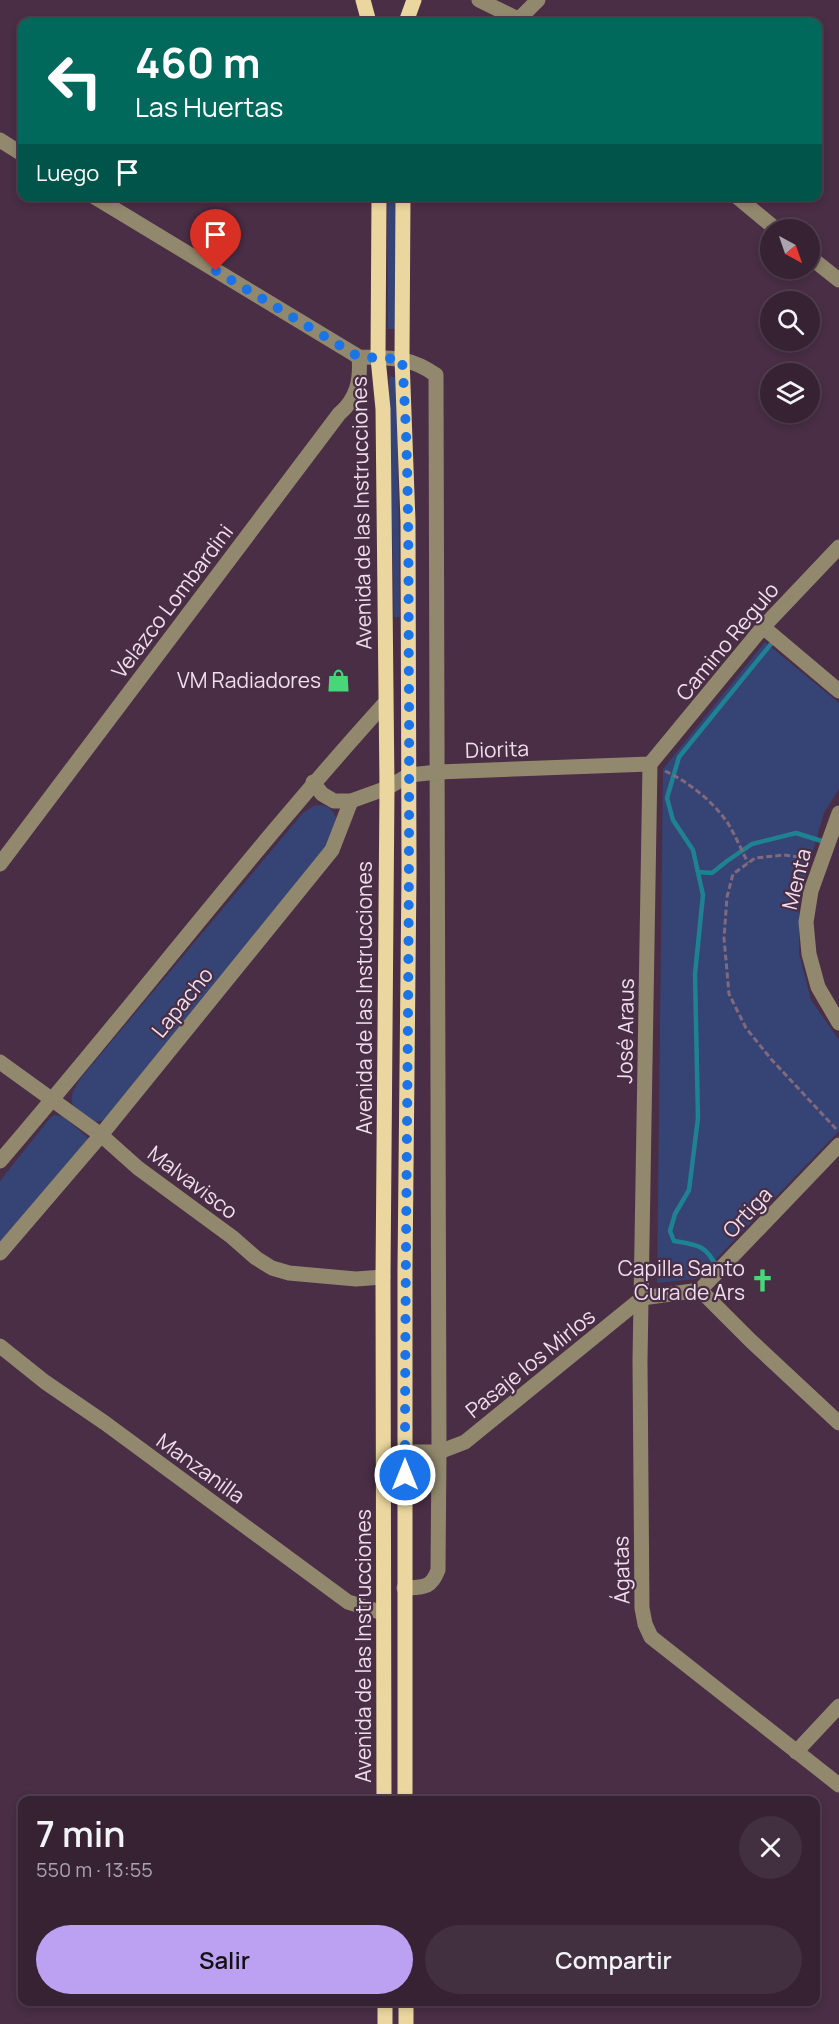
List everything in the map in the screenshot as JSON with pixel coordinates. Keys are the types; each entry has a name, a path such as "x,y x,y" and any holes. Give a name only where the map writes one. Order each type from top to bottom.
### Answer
{"main road":[{"path":"363,0 368,18"},
{"path":"407,18 414,0"},
{"name":"Avenida de las Instrucciones","path":"379,201 378,358 383,409 387,788 382,1277 384,1796"},
{"name":"Avenida de las Instrucciones","path":"404,201 402,359 408,510 409,775 405,1796"},
{"path":"385,2006 385,2024"},
{"path":"406,2006 406,2024"}],"street":[{"path":"479,0 512,18"},
{"path":"496,0 515,18"},
{"path":"522,18 538,0"},
{"path":"0,140 18,151"},
{"path":"101,201 359,357 402,359"},
{"path":"742,201 764,219"},
{"path":"820,265 839,280"},
{"name":"Velazco Lombardini","path":"0,864 331,423 348,406 359,386 359,357"},
{"name":"Avenida de las Instrucciones","path":"402,359 420,364 436,375 438,772 438,1570 434,1581 425,1587 405,1588"},
{"name":"Camino Regulo","path":"657,767 763,627 839,548"},
{"path":"763,627 839,691"},
{"name":"Lapacho","path":"0,1161 53,1100 313,782 385,703"},
{"name":"Diorita","path":"351,801 387,788 409,775 438,772 657,767"},
{"name":"José Araus","path":"642,1298 657,767"},
{"path":"313,782 322,794 334,801 351,801"},
{"name":"Lapacho","path":"0,1253 101,1135 332,850 351,801"},
{"name":"Menta","path":"839,813 811,891 806,922 809,954 819,987 839,1023"},
{"name":"Malvavisco","path":"0,1062 101,1135 138,1168 272,1268 289,1273 356,1279 382,1277"},
{"name":"Ortiga","path":"700,1290 839,1145"},
{"path":"642,1298 700,1290 839,1423"},
{"name":"Pasaje los Mirlos","path":"439,1452 465,1442 642,1298"},
{"name":"Ágatas","path":"642,1298 640,1361 642,1608 645,1624 651,1637 666,1650 839,1785"},
{"name":"Manzanilla","path":"0,1346 45,1382 348,1602 383,1613"},
{"path":"405,1452 439,1452"},
{"path":"796,1752 839,1706"}],"path":[{"path":"657,767 680,778 704,796 728,824 747,862"},
{"path":"822,859 784,855 755,858 747,862 734,874 726,897 724,938 729,994 747,1028 765,1052 839,1133"}],"shaded area":[{"path":"387,201 396,201 395,329 388,329"},
{"path":"391,376 396,378 397,382 400,617 394,617 389,380"},
{"path":"765,642 839,703 839,789 824,813 799,898 799,953 811,1000 839,1040 839,1131 697,1279 657,1283 663,769"},
{"path":"313,806 329,808 336,817 330,843 105,1120 95,1122 78,1112 73,1106 72,1099 76,1085 81,1078 302,814"},
{"path":"55,1115 64,1117 87,1137 87,1142 0,1252 0,1181 50,1118"}],"waterway":[{"path":"718,1269 705,1251 696,1245 674,1241 670,1231 675,1214 689,1190 698,1118 695,974 703,895 693,850 673,820 667,798 679,757 775,639"},
{"path":"698,872 712,873 752,844 796,833 825,842"}],"place":[{"name":"VM Radiadores","path":"339,680"},
{"name":"Capilla Santo Cura de Ars","path":"763,1280"}],"route":[{"path":"216,271 359,357 402,359 408,521 410,872 405,1475"}]}
